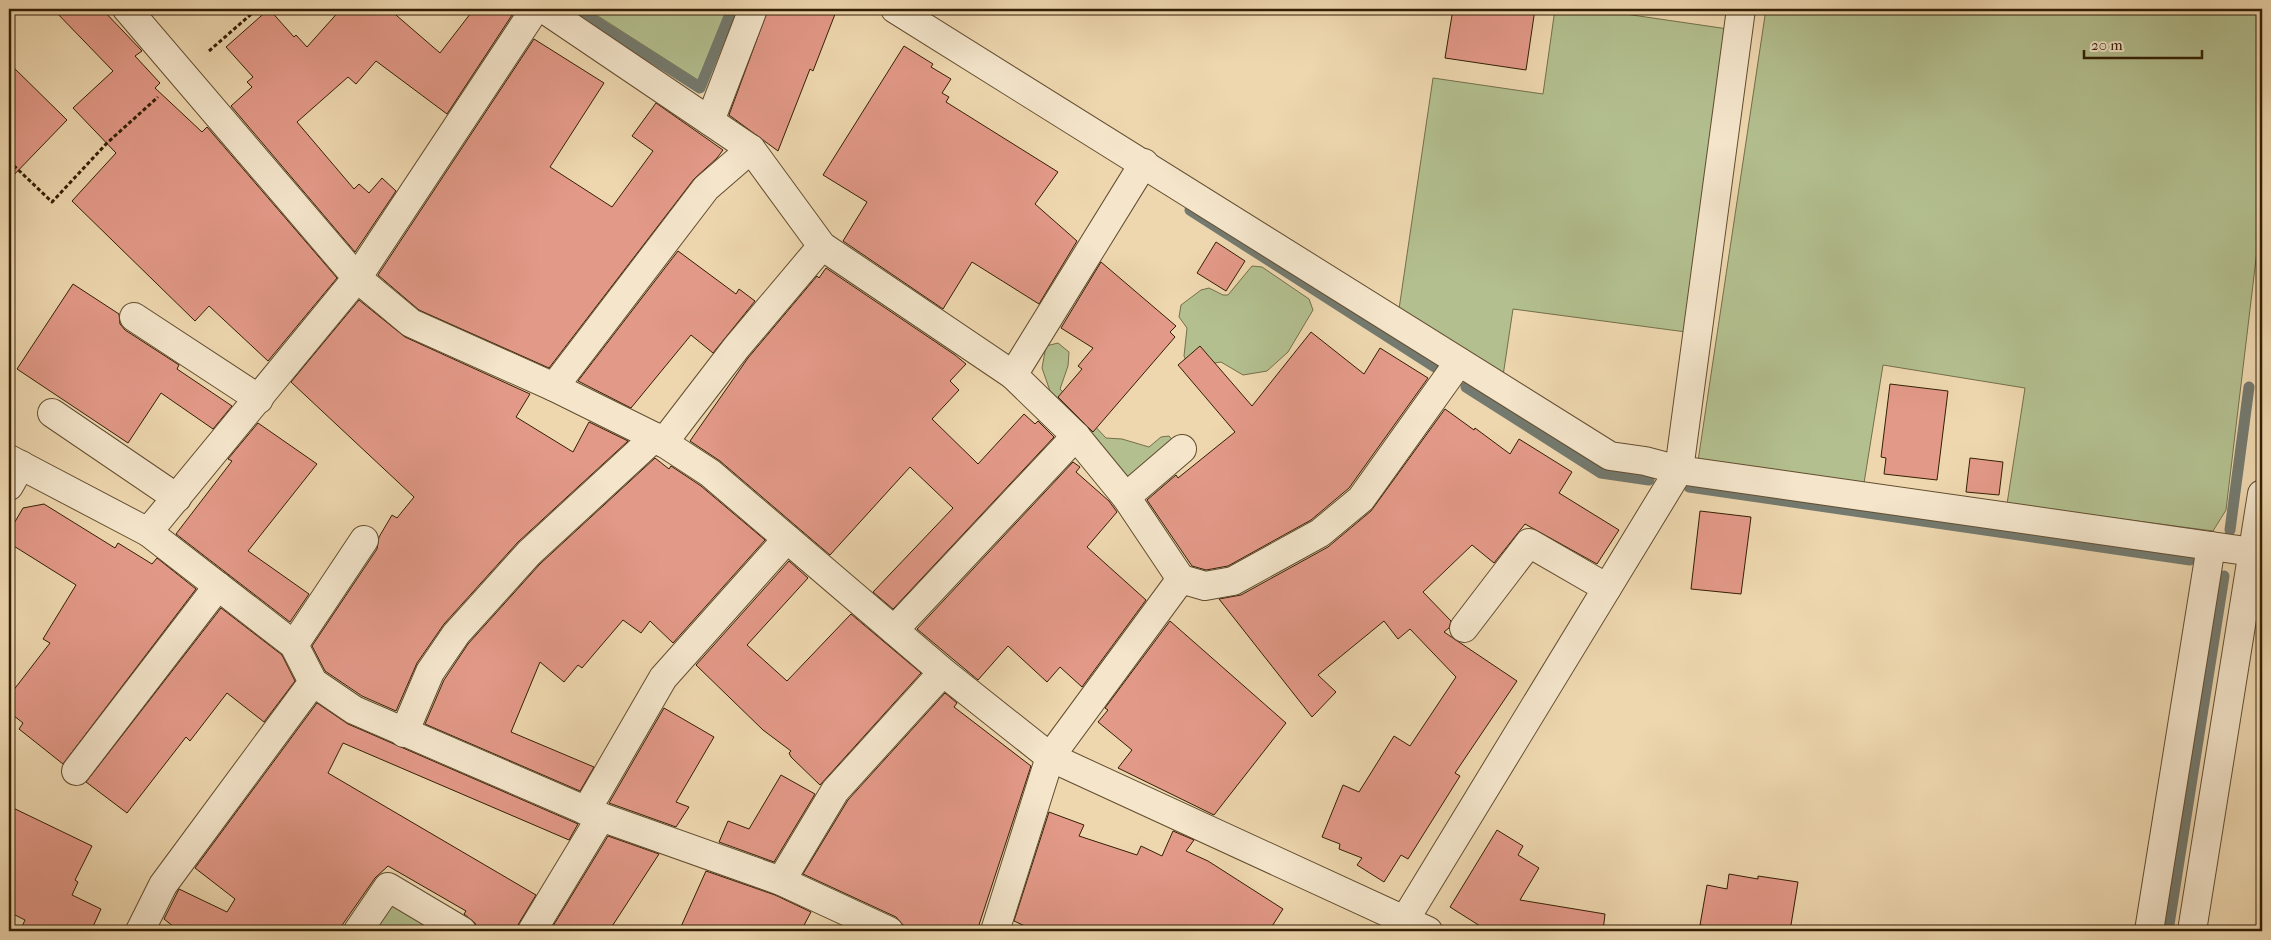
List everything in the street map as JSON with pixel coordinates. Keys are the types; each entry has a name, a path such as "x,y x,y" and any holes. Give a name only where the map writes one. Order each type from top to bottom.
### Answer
{"street":[{"path":"127,9 357,278 410,323 554,387 659,440 710,473 943,672 1050,758 1401,926 1428,931"},
{"path":"148,532 357,278 534,9"},
{"path":"544,9 751,149 822,246 1013,375 1076,436 1126,497 1182,579 1205,586 1233,581 1320,533 1361,499 1460,362"},
{"path":"710,121 753,9"},
{"path":"895,9 1610,456 1645,461 1679,470 2211,546 2257,542"},
{"path":"1401,926 1679,470 1741,9"},
{"path":"554,387 706,188 751,149"},
{"path":"1013,375 1144,163"},
{"path":"404,733 430,672 456,634 529,553 659,440 822,246"},
{"path":"134,317 258,399"},
{"path":"52,413 177,498"},
{"path":"894,630 1076,436"},
{"path":"1126,497 1182,449"},
{"path":"13,470 148,532 294,645 312,682 354,710 593,814 781,881 889,931"},
{"path":"2192,931 2257,542 2262,494"},
{"path":"532,931 663,678 787,539"},
{"path":"294,645 364,540"},
{"path":"1464,628 1530,543 1607,588"},
{"path":"2149,931 2211,546"},
{"path":"995,931 1050,758 1182,579"},
{"path":"76,771 218,586"},
{"path":"781,881 835,791 943,672"},
{"path":"140,931 163,885 312,682"},
{"path":"358,931 388,887 462,931"}],"path":[{"path":"9,160 52,202 107,143 256,9"}],"green space":[{"path":"587,9 728,9 698,80"},
{"path":"1555,9 1591,9 1728,29 1686,332 1513,309 1503,376 1399,309 1433,78 1543,94"},
{"path":"1766,9 2262,9 2262,209 2226,510 2213,531 2007,504 2025,388 1883,365 1864,483 1698,461"},
{"path":"1252,266 1262,267 1309,299 1313,310 1288,352 1267,371 1243,375 1221,362 1189,367 1184,356 1187,328 1179,317 1181,305 1201,290 1209,288 1223,295 1228,295"},
{"path":"1058,343 1069,352 1068,366 1060,389 1106,438 1122,439 1149,447 1161,437 1169,436 1174,442 1132,480 1121,473 1050,391 1042,368 1046,346"},
{"path":"391,898 446,931 369,931"}],"building":[{"path":"53,9 102,9 142,51 135,56 160,83 155,88 202,132 207,127 337,278 268,361 209,306 195,321 72,201 116,153 73,108 113,71"},
{"path":"269,9 294,37 296,35 307,47 341,9 389,9 440,53 474,9 516,9 447,114 376,61 356,84 348,77 297,122 354,189 359,184 369,193 382,178 396,191 355,252 231,106 252,87 247,82 253,77 226,47"},
{"path":"768,9 837,9 813,71 810,69 778,151 729,115"},
{"path":"1453,9 1535,9 1526,70 1445,58"},
{"path":"534,39 604,83 550,167 612,207 653,151 632,136 656,103 723,150 694,179 549,368 419,310 378,275"},
{"path":"904,46 933,64 931,67 951,79 942,93 949,97 946,102 1058,172 1035,204 1077,241 1039,304 972,262 943,309 843,241 867,202 823,175"},
{"path":"9,63 67,120 9,180"},
{"path":"1216,242 1245,261 1226,291 1197,273"},
{"path":"678,251 736,294 739,289 755,301 713,353 691,335 631,408 578,381"},
{"path":"1101,262 1176,326 1170,332 1175,337 1093,432 1058,397 1082,369 1078,366 1093,348 1061,328"},
{"path":"826,268 966,364 950,381 959,390 932,419 978,464 1024,414 1035,424 1038,421 1054,437 893,609 873,592 953,508 910,467 830,555 720,461 690,441 748,358 817,276 819,278"},
{"path":"73,284 119,314 120,324 125,330 179,365 177,369 232,406 213,429 161,393 128,443 17,369"},
{"path":"359,300 405,337 530,394 516,417 573,452 589,422 628,441 518,542 444,624 417,663 396,711 362,696 325,671 312,646 377,549 379,537 392,515 397,518 414,497 291,382"},
{"path":"1311,332 1364,374 1380,348 1428,378 1349,488 1311,520 1228,566 1206,570 1192,566 1147,500 1176,475 1178,478 1235,432 1178,365 1200,346 1252,406"},
{"path":"1890,384 1948,391 1937,480 1884,474 1886,458 1881,457"},
{"path":"1445,409 1510,454 1519,439 1572,472 1559,493 1619,530 1597,564 1525,524 1494,563 1472,545 1423,592 1451,621 1449,628 1444,632 1517,681 1455,773 1460,776 1408,859 1401,855 1384,882 1357,865 1362,858 1339,849 1340,844 1322,837 1343,785 1359,792 1394,736 1410,746 1456,677 1410,629 1398,639 1384,621 1318,675 1336,692 1312,717 1219,599 1241,595 1328,547 1371,511"},
{"path":"258,423 317,464 248,551 309,594 290,622 176,534 232,461 228,459"},
{"path":"655,458 669,469 671,466 701,486 765,540 673,643 650,621 641,633 623,620 582,668 578,665 564,682 540,662 511,732 594,767 580,791 425,724 444,680 468,644 540,564"},
{"path":"1970,458 2003,462 1999,495 1966,492"},
{"path":"1073,462 1080,467 1076,472 1109,501 1117,512 1087,547 1146,600 1082,687 1060,667 1047,682 1008,646 978,680 917,629"},
{"path":"44,504 115,548 118,543 152,564 157,558 196,589 63,764 19,729 23,723 9,712 9,696 50,643 43,639 76,585 9,543 9,532 23,508"},
{"path":"1700,511 1751,517 1741,594 1691,589"},
{"path":"789,561 808,578 747,645 787,681 851,614 921,673 820,785 791,757 789,753 791,751 763,730 696,665"},
{"path":"221,608 282,655 295,681 264,722 227,693 190,741 186,737 127,813 86,782"},
{"path":"1170,621 1286,723 1214,815 1118,768 1132,750 1098,722 1108,710 1105,708"},
{"path":"945,693 957,703 954,707 1031,766 977,931 917,931 903,925 896,917 803,874 848,800"},
{"path":"317,703 348,724 578,824 569,840 343,743 328,773 536,895 516,931 478,931 475,923 464,914 466,911 388,866 375,878 338,931 179,931 164,919 179,889 227,912 235,899 195,868"},
{"path":"664,708 714,737 676,802 689,807 676,827 609,803"},
{"path":"781,775 815,794 774,862 719,842 728,821 749,829"},
{"path":"9,806 92,846 75,880 78,882 72,895 101,909 91,931 20,931 25,920 9,912"},
{"path":"1049,812 1084,825 1079,836 1137,855 1141,846 1162,856 1173,831 1194,840 1186,851 1208,861 1283,909 1269,931 1036,931 1014,921"},
{"path":"1497,830 1523,846 1518,855 1539,868 1520,900 1605,914 1603,931 1488,931 1450,907"},
{"path":"608,836 659,854 609,931 550,931"},
{"path":"706,871 775,895 811,912 801,931 679,931"},
{"path":"1729,874 1758,879 1758,876 1798,882 1790,931 1737,931 1700,925 1707,885 1727,889"}],"waterway":[{"path":"576,9 700,88 732,9"},
{"path":"1190,210 1435,367"},
{"path":"1466,387 1601,473 1649,480"},
{"path":"2230,530 2249,387"},
{"path":"1689,487 2190,560"},
{"path":"2168,931 2224,576"}]}
